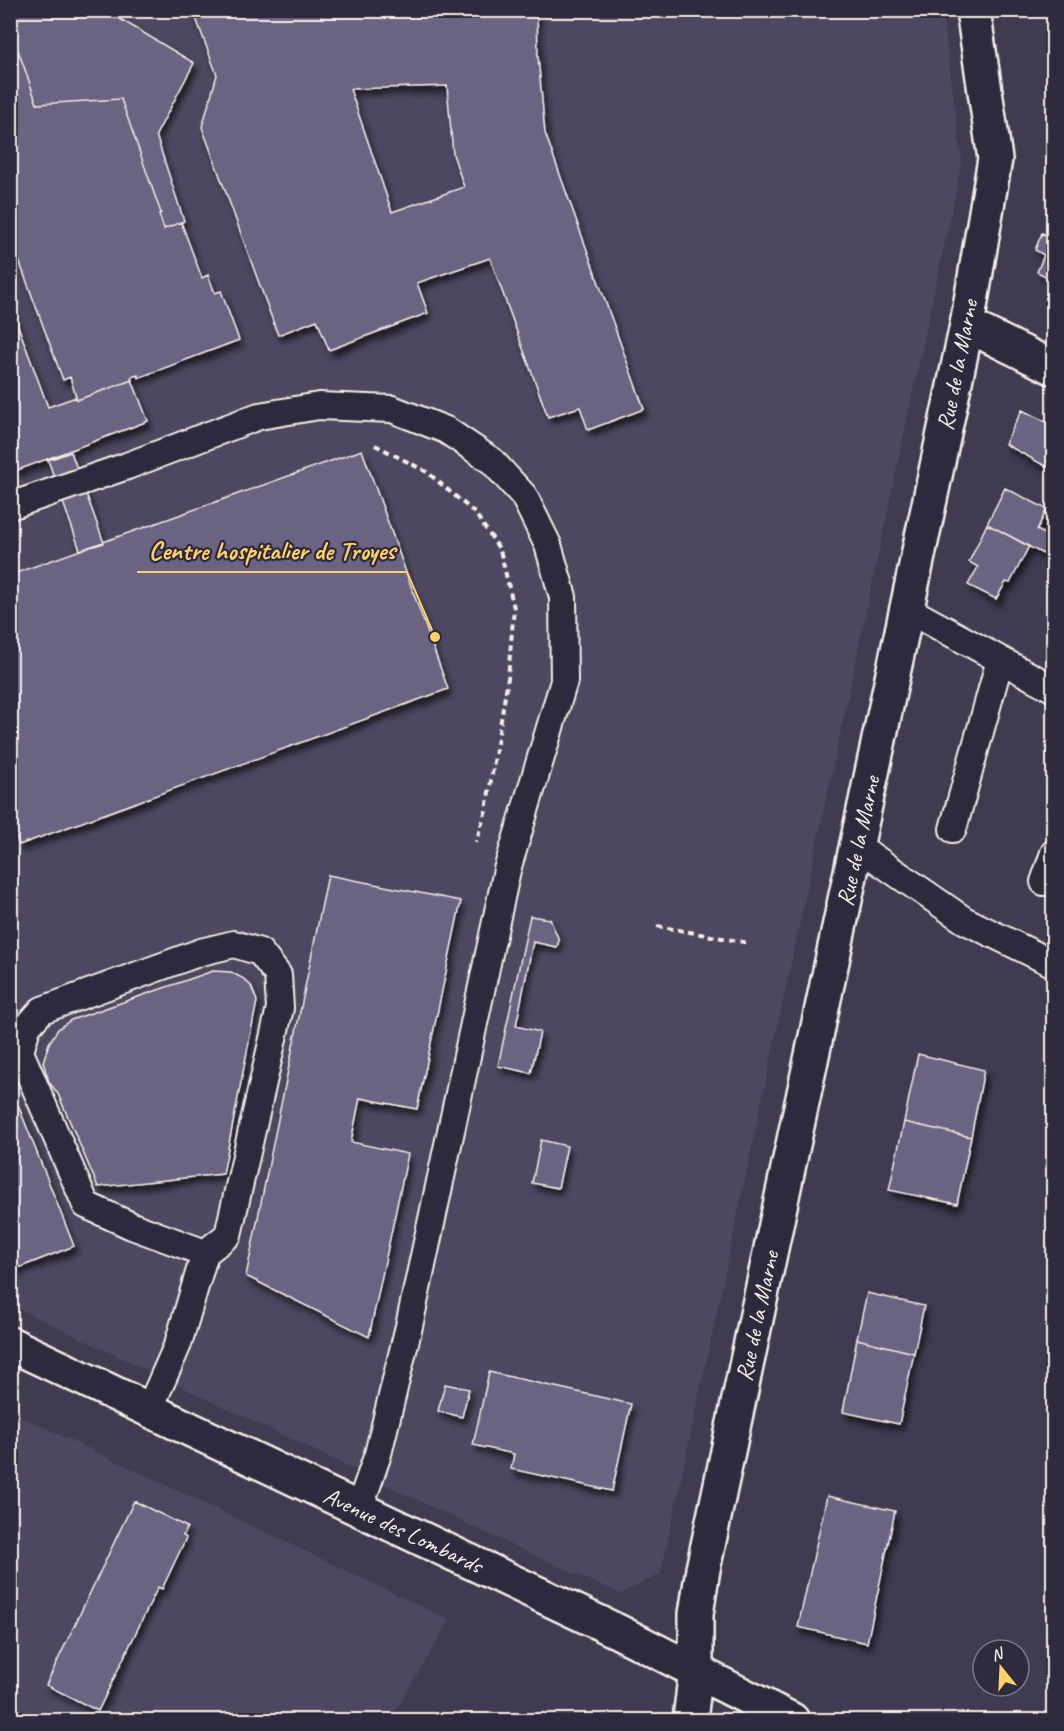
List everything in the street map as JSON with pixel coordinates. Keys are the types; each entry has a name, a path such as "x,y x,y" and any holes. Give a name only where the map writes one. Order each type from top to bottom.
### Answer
{"street":[{"name":"Rue de la Marne","path":"690,1720 696,1670 696,1614 703,1569 967,325 995,159 974,10"},
{"path":"967,325 1053,368"},
{"name":"Avenue des Lombards","path":"10,1344 696,1670 792,1720"}],"lane":[{"path":"10,506 128,466 259,416 319,406 392,409 446,430 492,461 524,496 548,544 563,597 564,681 507,870 409,1326 378,1454 359,1509"},
{"path":"907,609 1053,689"},
{"path":"953,829 1000,660"},
{"path":"857,846 964,920 1053,964"},
{"path":"1044,882 1053,853"},
{"path":"149,1410 178,1344 205,1253 228,1235 280,1008 278,975 260,952 234,944 201,952 42,1010 27,1027 20,1052 86,1205 132,1226 205,1253"}],"path":[{"path":"369,442 399,455 428,472 475,513 500,550 514,608 508,678 486,810 475,848"},
{"path":"657,926 749,943"}],"shaded area":[{"path":"10,11 942,11 962,162 661,1574 620,1594 505,1542 11,1305"},
{"path":"10,1411 450,1620 390,1720 11,1720"}],"building":[{"path":"10,10 105,10 194,63 156,135 184,221 164,229 159,214 161,213 121,99 37,104 10,27"},
{"path":"193,10 537,10 538,56 545,133 644,409 588,430 580,407 548,417 490,258 417,283 428,313 329,350 317,320 278,335 202,127 217,75","holes":["447,86 453,154 464,187 392,212 350,89"]},
{"path":"1054,19 1054,38 1047,36"},
{"path":"10,27 37,104 121,99 161,213 159,214 164,229 181,222 202,278 208,275 215,293 221,291 239,340 138,378 138,375 131,377 132,380 77,400 70,377 63,380 14,247 10,248"},
{"path":"1042,233 1052,237 1054,235 1054,280 1037,272 1044,255 1035,250"},
{"path":"10,304 48,407 76,397 77,400 132,380 148,421 10,473"},
{"path":"1022,410 1054,426 1054,454 1047,467 1005,444"},
{"path":"362,450 448,689 19,845 10,821 10,575"},
{"path":"71,452 104,543 80,550 48,460"},
{"path":"1005,488 1047,509 1037,530 1052,538 1043,554 987,524"},
{"path":"987,524 1029,546 1010,583 1006,582 996,599 968,585 978,567 969,562"},
{"path":"328,875 461,901 417,1109 360,1098 351,1142 408,1154 369,1337 246,1276"},
{"path":"530,916 550,919 559,940 557,947 533,942 516,1026 540,1032 531,1073 498,1066"},
{"path":"213,971 231,972 244,979 251,986 257,1001 223,1174 98,1187 58,1094 49,1082 43,1062 49,1043 58,1029 71,1020"},
{"path":"918,1054 984,1070 971,1137 904,1122"},
{"path":"18,1105 74,1246 13,1270 10,1265 10,1108"},
{"path":"904,1122 971,1137 957,1204 889,1190"},
{"path":"541,1140 567,1146 558,1188 532,1183"},
{"path":"867,1293 924,1306 914,1353 857,1339"},
{"path":"857,1339 914,1353 899,1424 843,1412"},
{"path":"489,1372 631,1404 612,1491 511,1469 514,1454 473,1445"},
{"path":"445,1384 469,1389 462,1417 438,1411"},
{"path":"827,1496 895,1511 867,1643 798,1627"},
{"path":"134,1501 187,1527 183,1535 186,1538 162,1589 158,1587 98,1711 46,1685"}],"place":[{"name":"Centre hospitalier de Troyes","path":"435,637"}]}
